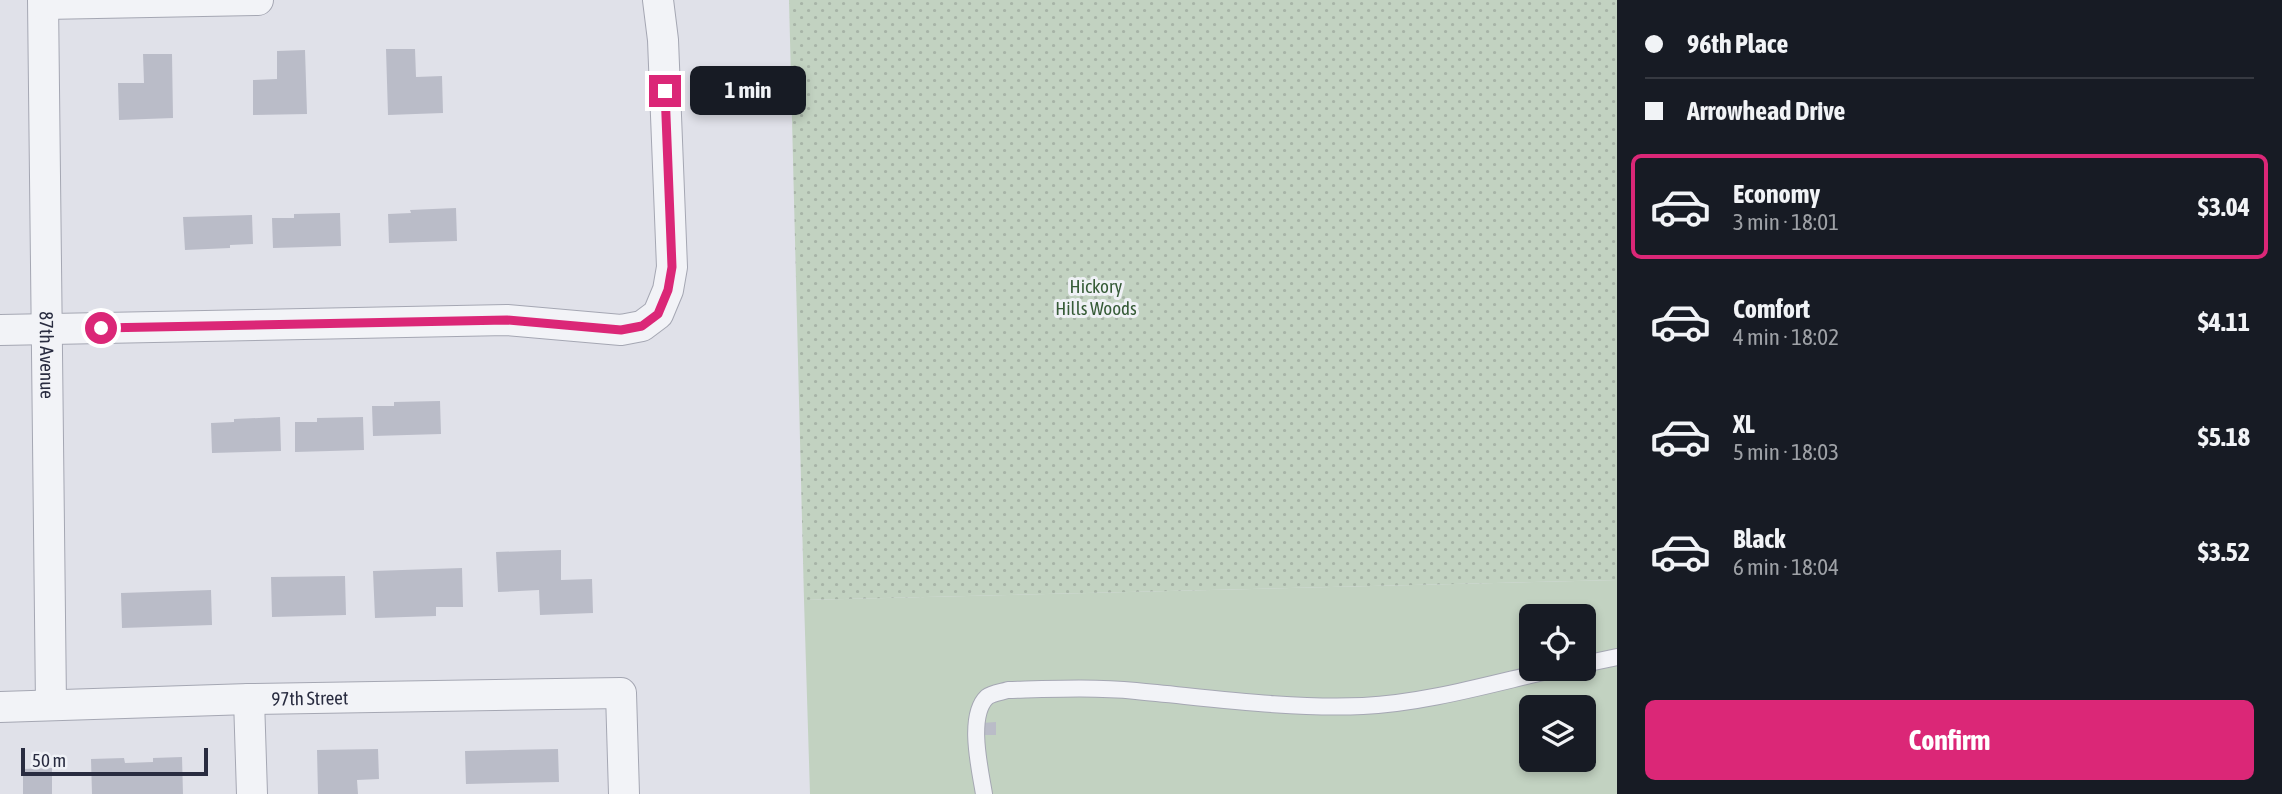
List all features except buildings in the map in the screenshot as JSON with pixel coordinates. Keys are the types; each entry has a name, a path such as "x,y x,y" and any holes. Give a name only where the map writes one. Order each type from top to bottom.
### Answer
{"street":[{"path":"44,2 258,0"},
{"path":"0,330 507,320 621,330 642,326 658,314 668,290 672,267 663,40 658,0"},
{"name":"87th Avenue","path":"44,2 51,705"},
{"name":"97th Street","path":"0,707 249,699 621,693 624,794"},
{"path":"249,699 252,794"}],"lane":[{"path":"1596,661 1617,657"},
{"path":"984,794 977,746 977,712 989,695 1008,690 1134,691 1178,697 1298,705 1364,706 1427,697 1519,677"}],"green space":[{"name":"Hickory Hills Woods","path":"789,0 1617,0 1617,580 804,600"},
{"path":"1617,580 1617,794 810,794 804,600"}],"route":[{"path":"101,328 507,320 621,330 642,326 658,314 668,290 672,267 665,91"}]}
